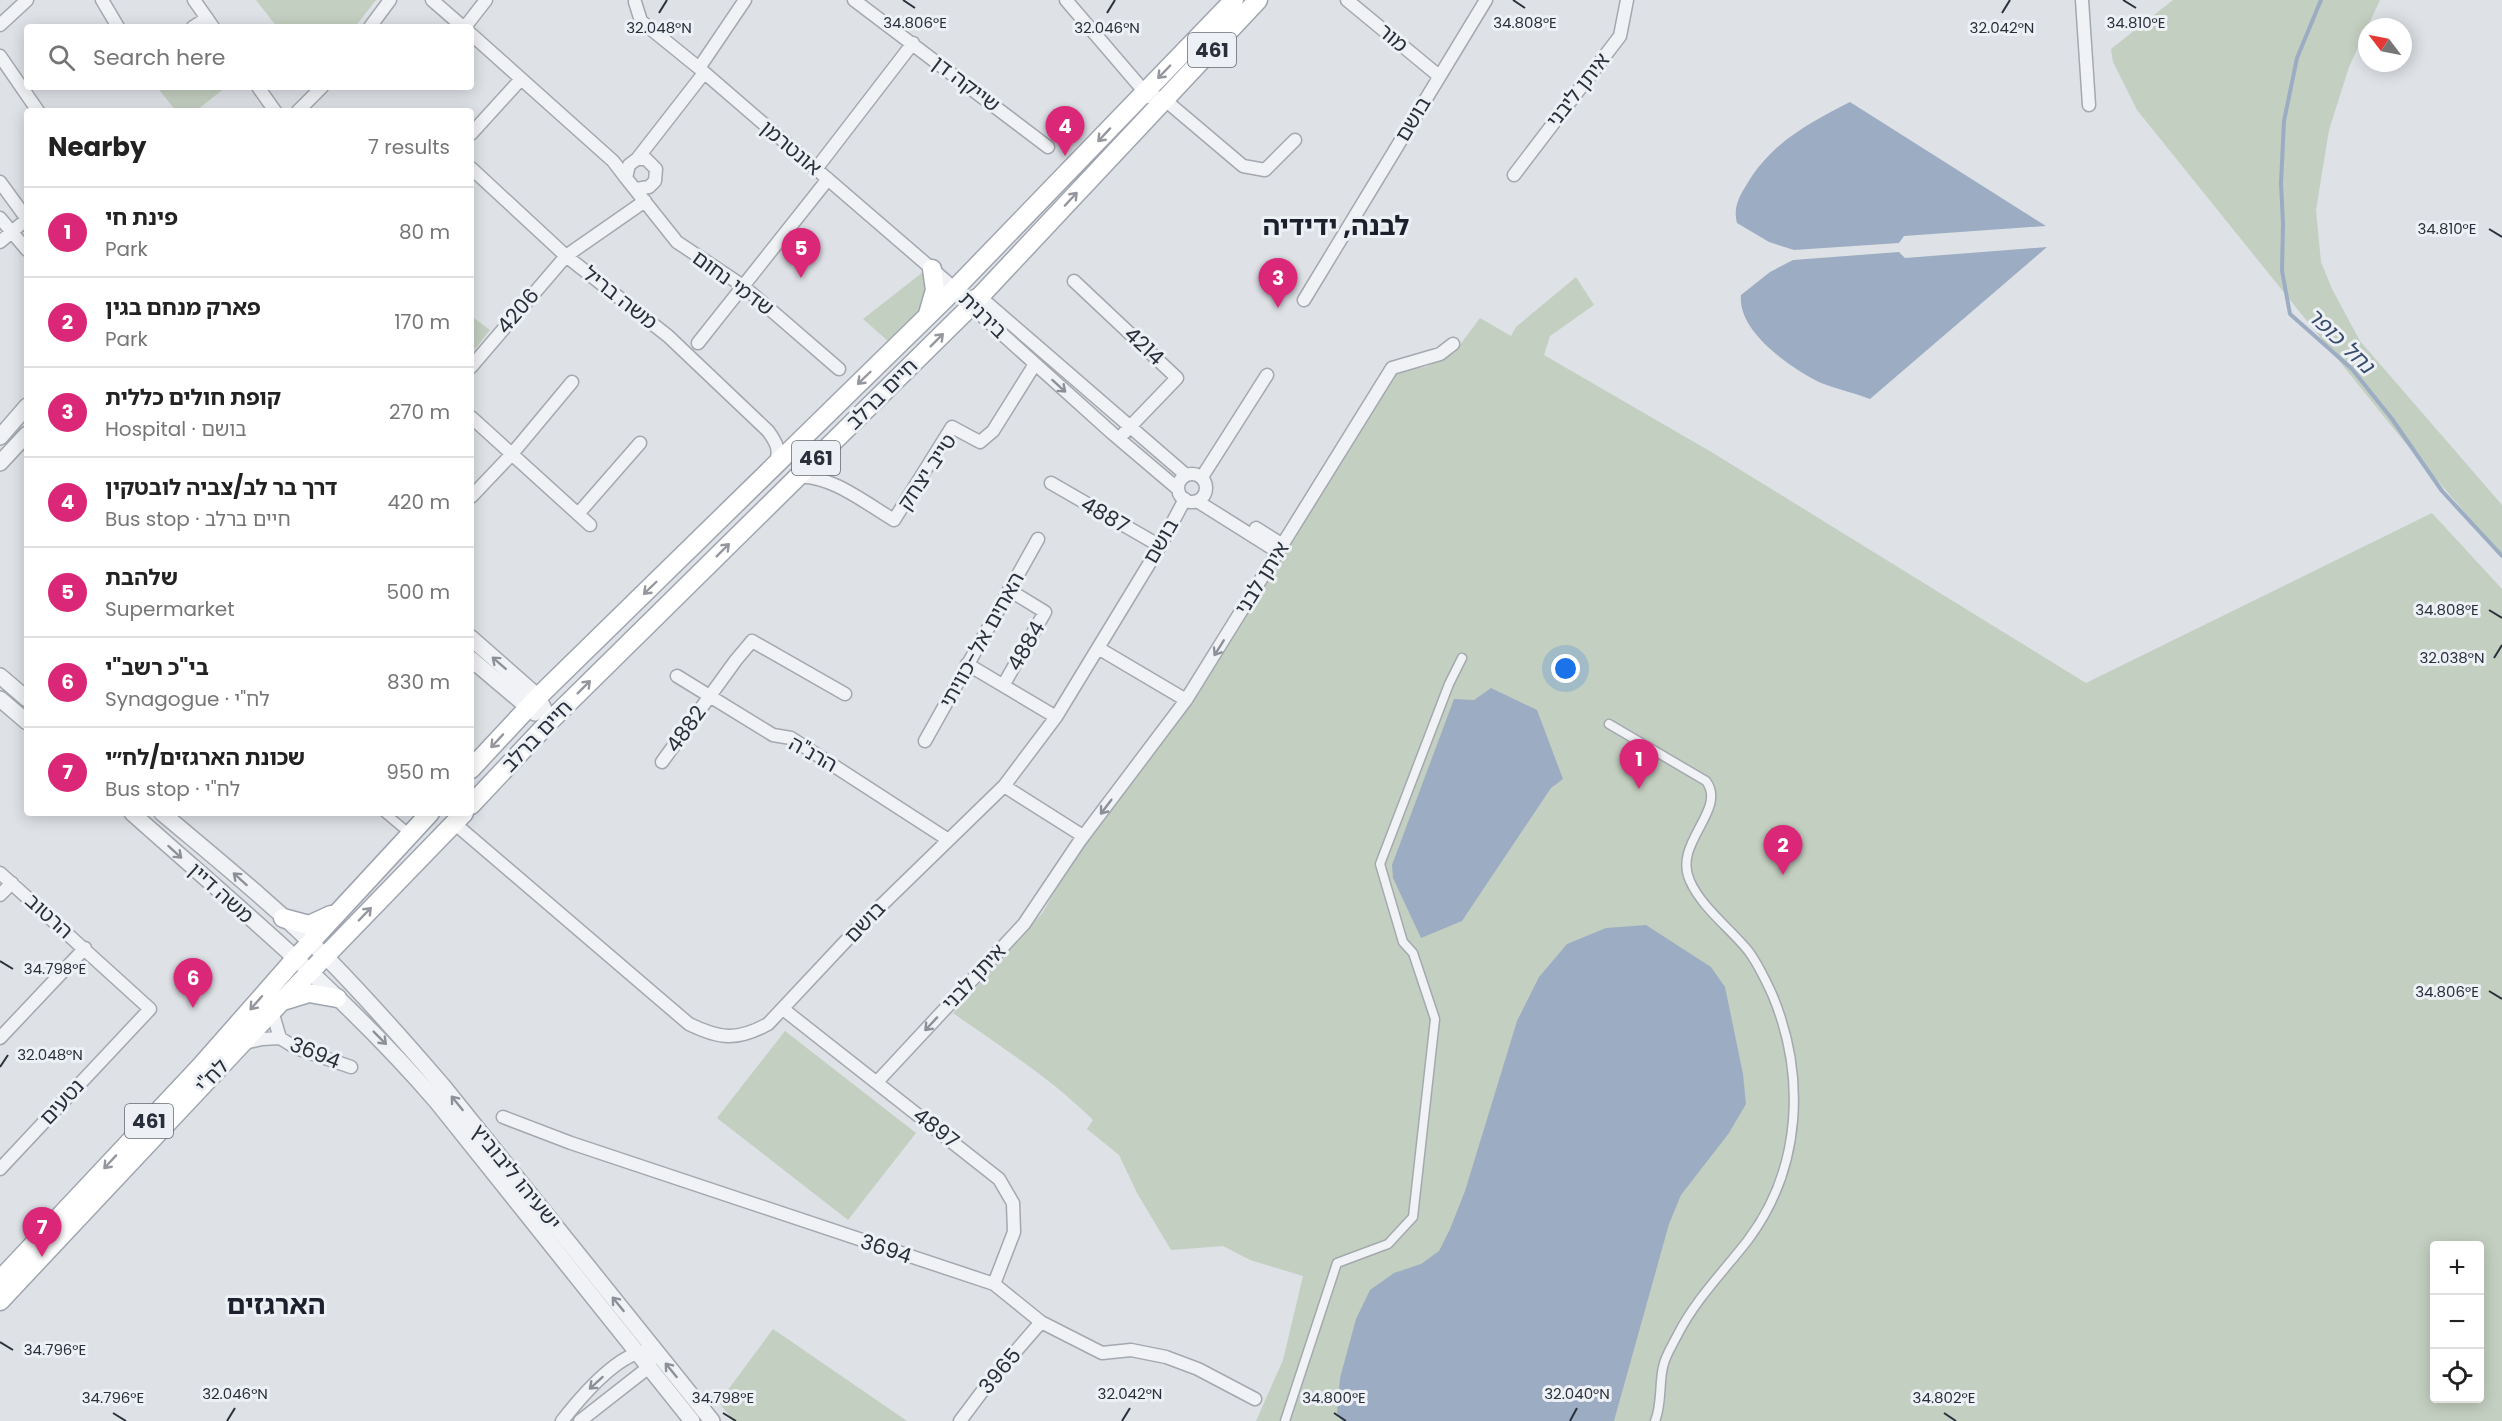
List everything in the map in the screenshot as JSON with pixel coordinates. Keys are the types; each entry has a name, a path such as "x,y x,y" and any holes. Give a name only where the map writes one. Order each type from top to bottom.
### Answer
{"main road":[{"name":"חיים ברלב","path":"474,766 533,703 954,289 1074,168 1234,0"},
{"name":"חיים ברלב","path":"474,802 550,721 975,302 1258,0"},
{"path":"928,315 935,290 932,269"},
{"name":"461","path":"310,942 427,816"},
{"name":"461","path":"325,956 459,818"},
{"path":"284,918 309,926 324,920 345,906"},
{"name":"לח\"י","path":"0,1280 200,1067 310,942"},
{"name":"לח\"י","path":"0,1301 325,956"},
{"path":"276,1007 296,996 309,993 337,998"}],"street":[{"path":"0,25 27,0"},
{"path":"102,0 116,24"},
{"path":"194,0 210,22"},
{"path":"372,24 390,0"},
{"path":"432,0 460,24"},
{"path":"466,24 486,0"},
{"path":"626,178 628,165 637,159 701,71 745,0"},
{"name":"שייקה דן","path":"854,0 1048,147"},
{"path":"1066,0 1144,92 1243,166 1265,170 1295,140"},
{"name":"מור","path":"1347,0 1439,76"},
{"name":"בושם","path":"1304,300 1486,0"},
{"name":"איתן ליבני","path":"1514,175 1620,36 1628,0"},
{"path":"2082,0 2089,105"},
{"name":"אונטרמן","path":"635,2 641,21 954,289"},
{"name":"שדמי נחום","path":"474,37 613,161 677,243 743,286 839,369"},
{"path":"816,169 913,44"},
{"path":"0,56 36,108"},
{"path":"474,131 520,79"},
{"path":"260,90 273,108"},
{"path":"301,108 319,90"},
{"path":"636,189 649,188 655,182 656,174 653,164 646,159 637,159"},
{"name":"משה בריל","path":"474,171 566,256 668,336 768,430 783,438 803,438"},
{"path":"698,343 828,179"},
{"path":"0,182 24,215"},
{"name":"4206","path":"474,363 566,256 645,201"},
{"path":"0,218 24,247"},
{"path":"0,242 24,221"},
{"name":"4214","path":"1074,281 1177,378 1119,439"},
{"name":"בירנית","path":"954,289 975,302 1186,475"},
{"name":"בירנית","path":"975,302 1035,364 1119,439 1191,496 1280,548"},
{"name":"איתן לבני","path":"877,1082 1024,924 1083,836 1186,700 1392,368 1440,354 1453,344"},
{"name":"טייב יצחק","path":"797,477 811,476 824,479 894,520 952,426 980,442 993,431 1035,364"},
{"path":"1202,477 1267,375"},
{"path":"474,493 512,454 572,382"},
{"path":"0,437 24,409"},
{"path":"474,420 590,525"},
{"path":"768,430 778,450 773,468"},
{"path":"0,463 24,437"},
{"path":"578,514 640,443"},
{"path":"818,457 824,479"},
{"path":"1186,475 1196,474 1202,477 1206,484 1191,496"},
{"name":"בושם","path":"459,818 689,1024 718,1036 731,1037 751,1033 768,1024 858,928 1004,786 1056,717 1191,496 1180,481 1186,475"},
{"name":"4887","path":"1051,483 1160,546"},
{"name":"האחים אל-כוויתי","path":"925,741 1038,539"},
{"name":"4884","path":"1004,684 1046,612 1009,590"},
{"path":"474,641 550,721"},
{"name":"4882","path":"662,762 752,641 845,694"},
{"path":"1098,648 1186,700"},
{"path":"1285,1421 1337,1263 1388,1244 1413,1217 1435,1018 1413,953 1403,942 1380,864 1449,684 1462,658"},
{"path":"474,661 533,703"},
{"path":"967,664 1056,717"},
{"path":"0,676 24,696"},
{"name":"הרנ\"ה","path":"677,676 773,735 791,738 947,839"},
{"path":"0,699 24,719"},
{"path":"1610,724 1706,781 1712,789 1712,803 1687,852 1687,874 1703,901 1748,949 1771,992 1789,1049 1795,1112 1790,1150 1767,1211 1749,1239 1693,1308 1663,1365 1655,1421"},
{"path":"1004,786 1083,836"},
{"name":"משה דיין","path":"135,816 309,973"},
{"name":"משה דיין","path":"165,816 310,942"},
{"path":"389,816 410,834"},
{"name":"הרטוב","path":"0,873 150,1009"},
{"path":"0,895 12,883"},
{"name":"ישעיהו ליבוביץ","path":"310,942 400,1036 443,1086 712,1421"},
{"path":"0,1038 85,948"},
{"name":"ישעיהו ליבוביץ","path":"309,973 393,1052 437,1102 692,1421"},
{"name":"3694","path":"276,1007 280,1038"},
{"name":"נטעים","path":"0,1169 150,1009"},
{"name":"4897","path":"783,1009 999,1179 1013,1203 1014,1232 994,1284"},
{"name":"3694","path":"242,1044 262,1039 280,1038 296,1048 351,1067"},
{"name":"3694","path":"503,1117 571,1143 994,1284 1041,1322 1102,1353 1131,1350 1166,1357 1198,1369 1255,1399"},
{"name":"3965","path":"960,1421 990,1381 1041,1322"},
{"path":"562,1421 597,1382 637,1352 655,1350 649,1367 580,1421"}],"green space":[{"path":"256,0 376,0 357,24 275,24"},
{"path":"2173,0 2380,0 2372,18 2358,18 2358,48 2349,67 2329,130 2316,210 2321,262 2332,289 2360,341 2502,505 2502,556 2402,439 2137,110 2113,62 2111,49"},
{"path":"159,90 222,90 200,108 174,108"},
{"path":"923,272 928,285 919,312 888,341 863,319"},
{"path":"1576,277 1594,305 1550,336 1544,355 1713,453 2086,683 2432,513 2502,589 2502,1421 1256,1421 1283,1360 1303,1276 1250,1260 1223,1246 1171,1250 1137,1193 1119,1155 1087,1129 1093,1120 1043,1077 953,1013 1043,912 1086,838 1189,704 1395,371 1426,367 1454,353 1480,318 1511,336 1516,327"},
{"path":"474,318 490,330 474,350"},
{"path":"785,1031 916,1133 848,1220 717,1118"},
{"path":"773,1329 907,1421 733,1421 719,1402"}],"water":[{"path":"1850,102 2046,226 1904,236 1899,243 1794,250 1769,242 1737,223 1736,207 1739,198 1767,157 1806,126"},
{"path":"2047,247 1870,399 1821,383 1796,369 1769,348 1757,335 1742,309 1741,295 1770,272 1793,260 1899,252 1905,258"},
{"path":"1491,688 1537,710 1563,779 1551,788 1462,921 1421,938 1393,878 1392,865 1454,699 1474,700"},
{"path":"1646,925 1711,967 1725,987 1743,1074 1746,1104 1729,1133 1681,1195 1669,1224 1614,1421 1342,1421 1337,1413 1340,1378 1356,1319 1370,1290 1394,1273 1421,1264 1439,1251 1465,1191 1517,1021 1539,977 1567,944 1606,928"}],"waterway":[{"name":"נחל כופר","path":"2321,0 2297,58 2284,121 2281,183 2282,271 2290,314 2352,369 2392,419 2442,491 2502,556"}],"place":[{"name":"דרך בר לב/צביה לובטקין","path":"1065,156"},
{"name":"שלהבת","path":"801,278"},
{"name":"קופת חולים כללית","path":"1278,308"},
{"name":"פינת חי","path":"1639,789"},
{"name":"פארק מנחם בגין","path":"1783,875"},
{"name":"בי\"כ רשב\"י","path":"193,1008"},
{"name":"שכונת הארגזים/לח״י","path":"42,1257"}],"district":[{"name":"לבנה, ידידיה","path":"1336,226"},
{"name":"הארגזים","path":"276,1305"}]}
